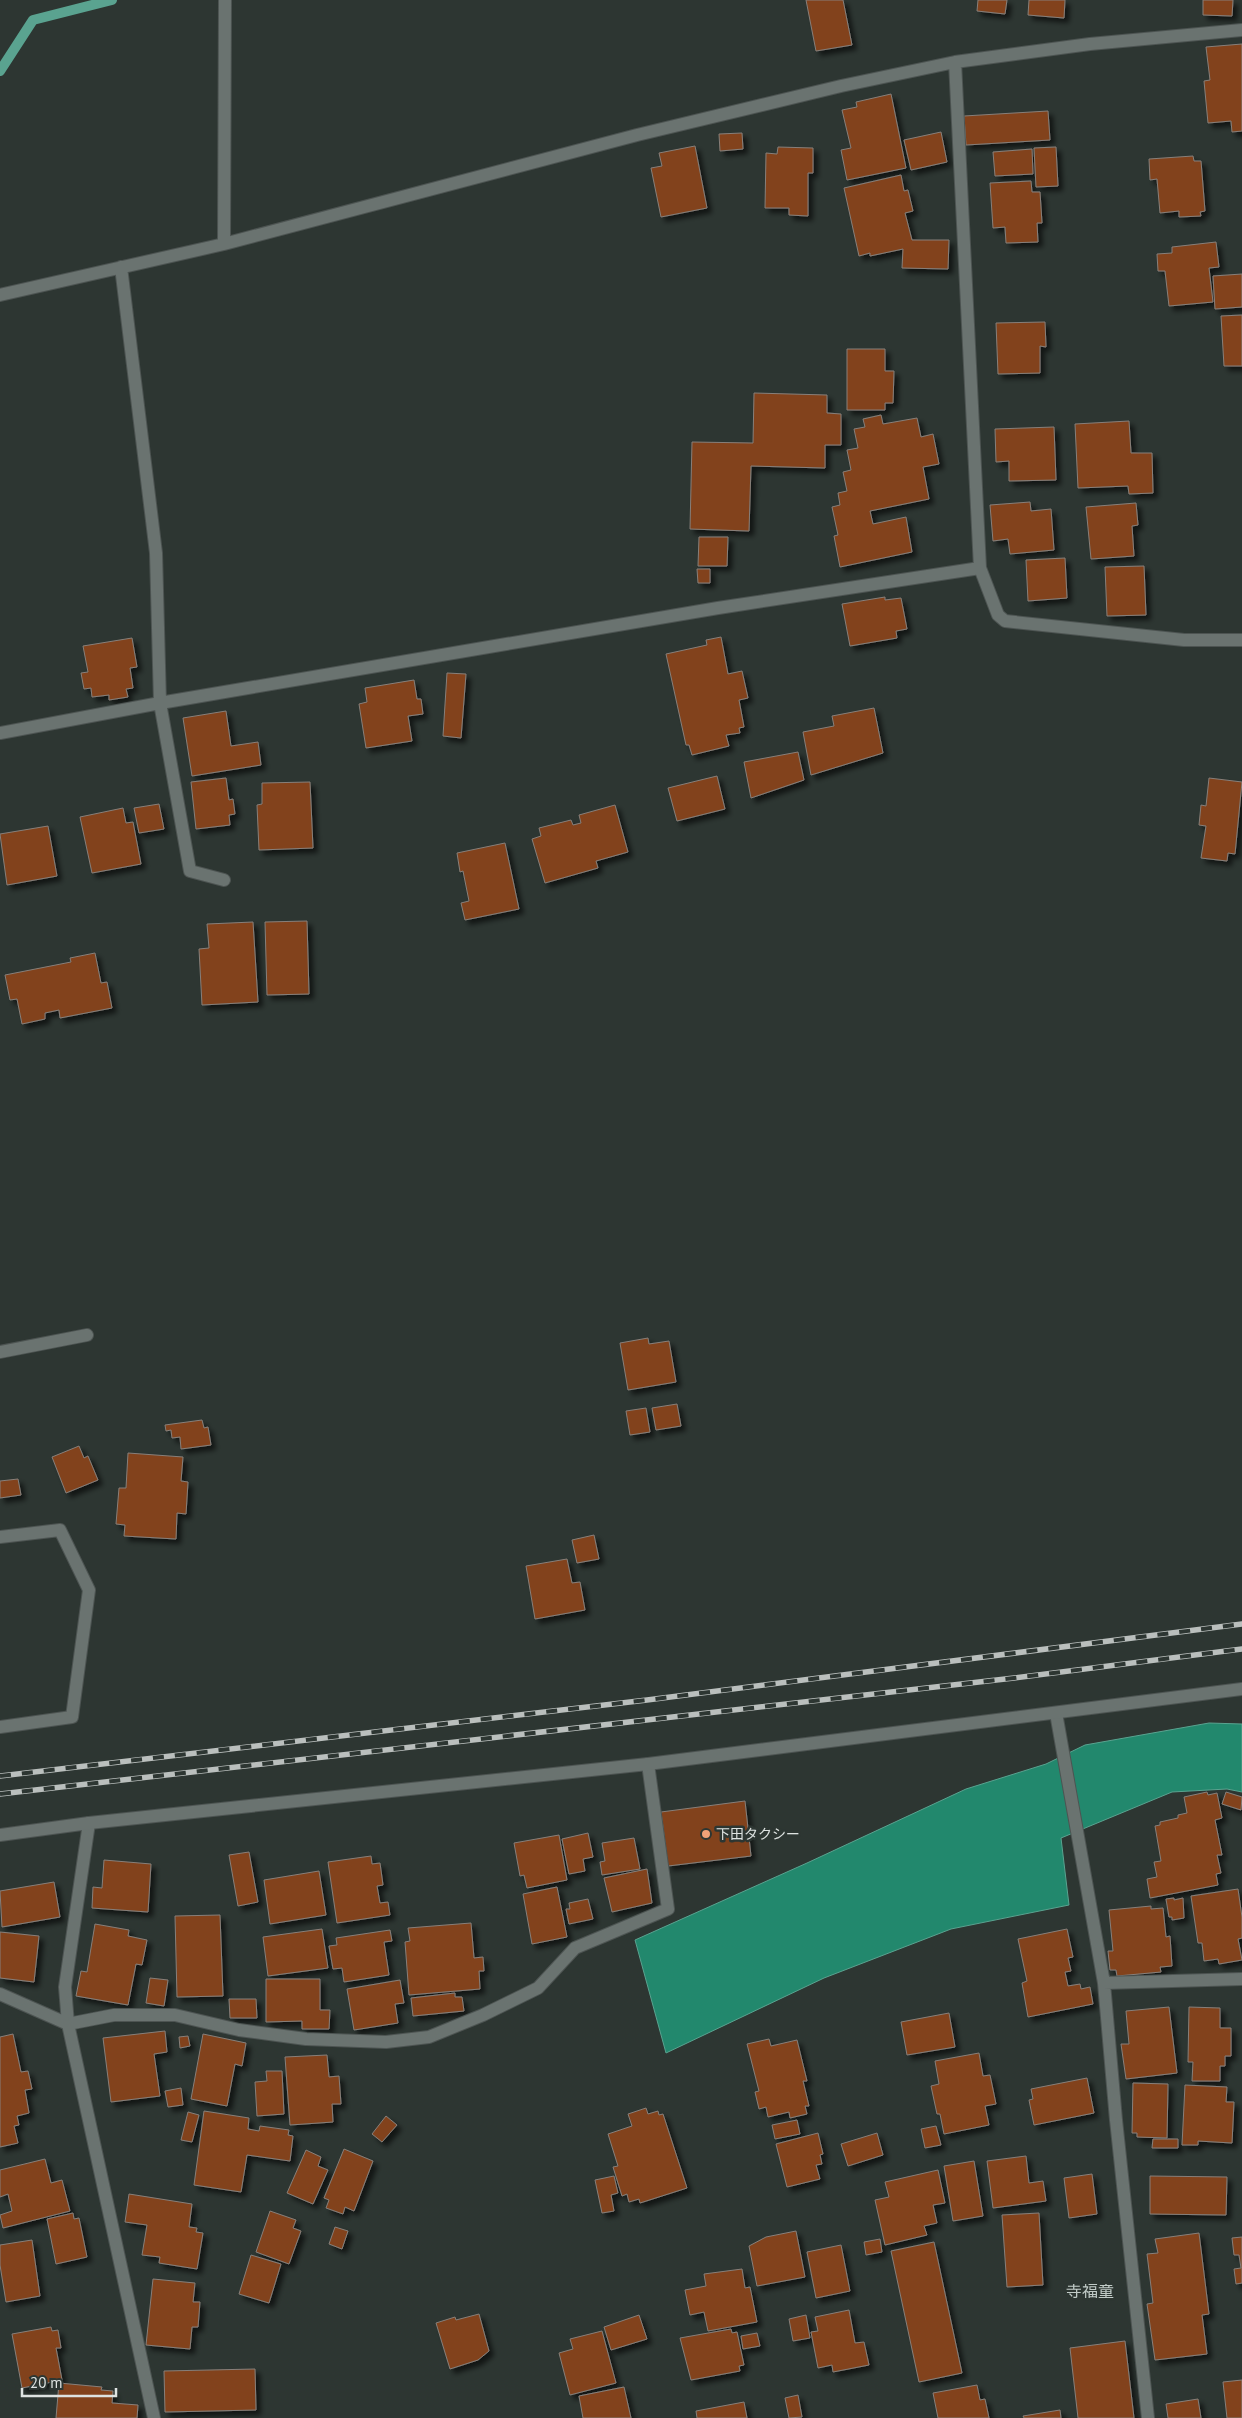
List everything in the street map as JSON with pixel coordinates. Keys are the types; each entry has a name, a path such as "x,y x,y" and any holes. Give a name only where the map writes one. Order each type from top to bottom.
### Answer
{"street":[{"path":"224,244 225,0"},
{"path":"0,295 224,244 637,136 842,86 955,62 1098,43 1242,30"},
{"path":"955,62 980,568 998,615 1005,621 1184,640 1242,640"},
{"path":"121,267 156,553 160,703 190,871 224,880"},
{"path":"0,733 160,703 718,608 980,568"},
{"path":"0,1352 87,1335"},
{"path":"0,1537 60,1530 89,1590 72,1718 0,1727"},
{"path":"0,1835 88,1823 648,1764 1056,1714 1242,1689"},
{"path":"1056,1714 1104,1983 1116,2120 1148,2418"},
{"path":"0,1994 68,2024 114,2015 175,2015 239,2030 306,2039 386,2042 429,2037 483,2015 538,1988 575,1948 668,1909 648,1764"},
{"path":"88,1823 66,1986 68,2024 154,2418"},
{"path":"1104,1983 1242,1979"}],"shaded area":[{"path":"1209,1723 1242,1724 1242,1792 1227,1789 1172,1792 1061,1838 1069,1905 951,1929 824,1978 666,2053 635,1940 966,1789 1046,1764 1085,1745"}],"building":[{"path":"806,0 843,0 852,45 816,51"},
{"path":"978,0 1007,0 1005,14 977,11"},
{"path":"1029,0 1065,0 1064,18 1028,15"},
{"path":"1203,0 1233,0 1232,16 1203,15"},
{"path":"1242,44 1242,131 1232,132 1231,121 1208,123 1204,81 1210,80 1206,47"},
{"path":"891,94 906,168 847,180 841,150 851,148 842,110 857,107 856,102"},
{"path":"1048,111 1050,140 966,145 964,116"},
{"path":"941,132 947,162 911,170 904,140"},
{"path":"742,133 743,149 720,151 719,134"},
{"path":"695,146 707,208 661,217 651,168 662,166 659,153"},
{"path":"778,147 813,148 813,173 808,173 808,216 789,215 789,208 765,208 766,153 777,154"},
{"path":"1056,147 1058,186 1036,187 1034,148"},
{"path":"1032,149 1033,174 995,176 993,152"},
{"path":"1193,156 1194,161 1201,161 1205,211 1200,212 1201,216 1179,217 1179,211 1160,213 1157,179 1150,180 1149,159"},
{"path":"901,175 904,191 908,190 913,211 905,213 912,240 949,240 948,269 902,268 903,249 870,256 870,253 859,256 844,188"},
{"path":"1031,181 1032,192 1040,192 1042,223 1037,223 1038,242 1006,243 1005,227 993,228 990,183"},
{"path":"1216,242 1219,267 1209,268 1213,302 1169,306 1165,271 1158,271 1157,254 1172,253 1172,247"},
{"path":"1242,274 1242,307 1215,309 1213,276"},
{"path":"1242,315 1242,366 1224,366 1221,316"},
{"path":"1045,322 1046,347 1040,346 1040,373 998,374 996,323"},
{"path":"847,349 885,349 885,371 894,371 893,403 885,403 885,410 847,410"},
{"path":"754,393 827,395 827,413 841,414 841,445 825,445 825,468 751,466 749,531 690,529 692,442 753,443"},
{"path":"881,415 883,424 917,418 921,437 933,434 939,464 923,467 929,499 870,511 873,524 906,517 912,552 840,567 834,536 838,535 832,507 840,505 838,493 847,491 843,472 851,470 847,450 858,448 854,429 865,427 863,419"},
{"path":"1129,421 1131,453 1152,453 1153,493 1129,494 1128,486 1078,488 1075,424"},
{"path":"1054,427 1056,480 1009,481 1009,461 996,462 995,429"},
{"path":"1030,502 1031,511 1051,509 1054,550 1010,554 1008,539 993,541 990,505"},
{"path":"1136,503 1138,525 1132,526 1134,556 1091,559 1086,507"},
{"path":"699,537 728,537 727,566 698,566"},
{"path":"1065,558 1067,598 1028,601 1026,560"},
{"path":"1144,566 1146,615 1107,616 1105,567"},
{"path":"697,569 710,569 710,583 698,583"},
{"path":"885,597 885,600 901,598 907,629 896,631 897,638 850,646 842,604"},
{"path":"721,637 728,674 742,671 748,698 739,700 744,727 739,728 740,733 726,735 729,746 692,755 689,745 686,745 666,654 707,645 706,640"},
{"path":"132,638 137,667 130,668 133,688 126,689 128,697 109,700 109,695 92,697 91,688 84,689 81,673 88,672 83,646"},
{"path":"447,673 466,674 461,738 443,736"},
{"path":"414,680 417,699 421,699 423,714 408,716 412,741 366,748 359,704 367,702 365,688"},
{"path":"874,708 883,753 811,775 803,732 834,726 832,716"},
{"path":"226,711 231,746 258,742 261,765 192,776 183,718"},
{"path":"798,752 804,780 751,798 744,762"},
{"path":"717,776 725,809 677,821 668,788"},
{"path":"226,778 229,800 233,799 235,814 229,815 230,825 196,829 191,782"},
{"path":"1209,778 1242,782 1235,854 1228,853 1227,861 1201,858 1206,826 1199,825 1201,805 1206,806"},
{"path":"310,782 313,848 259,850 257,805 262,804 262,783"},
{"path":"159,804 164,829 139,833 134,808"},
{"path":"615,805 628,852 596,861 598,868 545,883 532,839 541,836 539,828 571,820 573,825 581,823 579,815"},
{"path":"123,808 126,823 133,822 141,864 92,873 80,817"},
{"path":"48,826 57,876 7,885 0,834"},
{"path":"505,843 519,909 465,920 461,903 469,901 463,871 460,872 457,853"},
{"path":"307,921 309,994 267,995 265,922"},
{"path":"253,922 258,1002 202,1005 199,949 209,948 207,924"},
{"path":"95,953 101,983 107,982 112,1008 60,1018 59,1010 45,1013 45,1019 22,1024 17,999 10,1000 5,975 71,962 70,958"},
{"path":"648,1338 649,1344 669,1341 676,1382 628,1390 620,1343"},
{"path":"677,1404 681,1426 656,1430 652,1408"},
{"path":"646,1408 650,1432 630,1435 626,1411"},
{"path":"202,1420 204,1428 208,1427 211,1445 181,1449 180,1437 172,1438 171,1430 166,1431 165,1425"},
{"path":"79,1446 84,1458 88,1456 98,1480 66,1493 52,1457"},
{"path":"128,1453 183,1457 181,1481 188,1482 186,1514 177,1513 176,1539 124,1536 125,1525 116,1524 119,1488 126,1488"},
{"path":"18,1479 21,1495 0,1498 0,1481"},
{"path":"594,1535 599,1559 577,1563 572,1540"},
{"path":"567,1559 572,1583 580,1582 585,1610 535,1619 526,1566"},
{"path":"1207,1792 1208,1795 1217,1793 1222,1818 1215,1820 1222,1855 1217,1855 1221,1873 1216,1874 1218,1885 1150,1898 1147,1879 1157,1877 1154,1862 1161,1861 1155,1826 1160,1825 1160,1822 1178,1818 1178,1815 1187,1813 1184,1797"},
{"path":"1226,1792 1242,1797 1241,1810 1222,1804"},
{"name":"下田タクシー","path":"745,1801 751,1856 668,1866 661,1812"},
{"path":"588,1833 593,1857 583,1859 585,1871 569,1874 562,1839"},
{"path":"559,1835 567,1880 527,1888 524,1875 520,1876 514,1843"},
{"path":"634,1838 640,1869 602,1875 600,1862 605,1861 602,1843"},
{"path":"249,1852 258,1902 238,1906 229,1855"},
{"path":"371,1856 372,1864 380,1863 383,1885 377,1886 380,1903 388,1902 390,1915 337,1923 328,1862"},
{"path":"104,1860 151,1864 148,1912 92,1908 93,1887 102,1888"},
{"path":"647,1869 652,1903 612,1912 604,1878"},
{"path":"319,1871 326,1915 270,1924 264,1880"},
{"path":"54,1882 60,1917 2,1927 0,1891"},
{"path":"557,1887 567,1937 532,1944 523,1894"},
{"path":"1238,1889 1242,1917 1242,1938 1238,1939 1242,1960 1219,1964 1218,1959 1204,1961 1202,1943 1198,1943 1191,1896"},
{"path":"1174,1898 1174,1900 1183,1898 1184,1918 1172,1920 1172,1917 1169,1917 1166,1899"},
{"path":"588,1899 593,1919 569,1924 566,1909 570,1909 569,1903"},
{"path":"1151,1906 1151,1909 1163,1908 1166,1937 1170,1936 1172,1966 1160,1967 1161,1972 1117,1976 1116,1970 1110,1970 1108,1951 1113,1951 1109,1910"},
{"path":"220,1915 223,1996 177,1997 175,1916"},
{"path":"471,1923 474,1958 483,1957 484,1971 479,1971 480,1989 409,1995 405,1942 410,1941 408,1928"},
{"path":"95,1924 129,1930 128,1936 147,1940 142,1965 136,1964 128,2005 76,1996 81,1971 87,1972"},
{"path":"322,1929 328,1968 268,1976 263,1937"},
{"path":"1067,1929 1073,1957 1068,1958 1071,1971 1065,1972 1068,1986 1080,1984 1081,1989 1090,1987 1093,2004 1028,2017 1022,1983 1027,1981 1018,1939"},
{"path":"390,1930 392,1941 384,1942 389,1975 344,1982 342,1968 333,1969 329,1946 337,1945 336,1938"},
{"path":"0,1932 39,1936 34,1982 0,1978"},
{"path":"150,1978 168,1980 164,2006 146,2003"},
{"path":"266,1979 320,1979 320,2010 330,2010 329,2029 302,2029 302,2021 266,2022"},
{"path":"400,1980 404,2003 395,2004 398,2023 354,2030 347,1989"},
{"path":"455,1993 455,1997 462,1997 464,2011 413,2016 411,1998"},
{"path":"229,1999 256,1999 257,2018 230,2018"},
{"path":"1169,2007 1177,2073 1126,2079 1121,2044 1129,2044 1126,2011"},
{"path":"1189,2007 1220,2008 1220,2028 1231,2028 1231,2056 1225,2056 1225,2066 1220,2066 1220,2081 1192,2081 1193,2062 1188,2062"},
{"path":"949,2013 955,2047 907,2055 901,2022"},
{"path":"165,2031 167,2052 154,2054 160,2096 111,2102 103,2038"},
{"path":"13,2034 21,2072 28,2071 32,2089 25,2090 29,2113 17,2116 19,2125 14,2126 18,2143 0,2147 0,2037"},
{"path":"203,2034 246,2043 242,2066 235,2064 227,2106 191,2099"},
{"path":"188,2036 190,2046 180,2048 179,2037"},
{"path":"769,2039 771,2046 797,2040 807,2081 803,2081 809,2106 805,2106 807,2114 790,2118 789,2112 768,2117 766,2107 759,2109 755,2092 759,2091 747,2044"},
{"path":"979,2053 983,2076 990,2075 996,2104 985,2106 989,2125 944,2134 940,2114 937,2114 931,2086 939,2084 935,2061"},
{"path":"327,2055 329,2077 339,2076 341,2104 332,2104 333,2122 290,2125 285,2057"},
{"path":"266,2071 282,2071 284,2114 257,2116 255,2082 267,2081"},
{"path":"1087,2078 1094,2113 1034,2125 1029,2100 1033,2099 1031,2089"},
{"path":"1133,2083 1168,2084 1167,2138 1137,2137 1137,2133 1132,2133"},
{"path":"1185,2085 1227,2087 1226,2102 1234,2102 1232,2143 1198,2141 1198,2145 1182,2145"},
{"path":"181,2088 183,2105 168,2107 165,2091"},
{"path":"646,2108 648,2114 658,2111 659,2115 663,2114 687,2188 640,2203 639,2199 629,2202 627,2194 622,2196 613,2167 618,2166 608,2134 632,2126 628,2114"},
{"path":"204,2111 249,2118 248,2129 259,2131 260,2126 289,2130 288,2135 293,2136 290,2161 247,2155 241,2192 194,2185"},
{"path":"188,2112 199,2115 192,2142 181,2140"},
{"path":"386,2116 397,2125 382,2142 372,2134"},
{"path":"797,2120 800,2134 775,2139 772,2125"},
{"path":"936,2126 941,2145 925,2148 921,2129"},
{"path":"818,2133 823,2154 820,2155 822,2164 816,2165 820,2179 787,2187 776,2144"},
{"path":"877,2133 883,2155 848,2166 841,2144"},
{"path":"1153,2139 1178,2139 1178,2148 1152,2148"},
{"path":"344,2149 373,2161 354,2211 345,2207 343,2214 326,2208 329,2200 324,2198"},
{"path":"306,2150 321,2157 318,2166 328,2170 313,2204 287,2193"},
{"path":"1026,2156 1029,2183 1043,2181 1046,2201 993,2208 987,2161"},
{"path":"45,2159 51,2183 62,2180 70,2211 3,2228 0,2215 12,2211 8,2194 0,2197 0,2170"},
{"path":"974,2161 983,2216 953,2221 944,2166"},
{"path":"938,2170 945,2203 933,2205 937,2223 924,2226 927,2235 885,2245 875,2200 889,2197 885,2182"},
{"path":"1092,2174 1097,2214 1069,2218 1064,2178"},
{"path":"614,2176 618,2193 611,2195 614,2211 602,2213 595,2180"},
{"path":"1150,2176 1227,2177 1226,2215 1150,2214"},
{"path":"129,2194 192,2204 189,2227 197,2228 196,2232 203,2233 197,2269 159,2263 160,2257 142,2255 147,2225 125,2222"},
{"path":"270,2211 296,2220 293,2228 301,2231 289,2264 256,2252"},
{"path":"73,2213 74,2219 79,2218 87,2257 56,2264 47,2219"},
{"path":"1039,2213 1043,2285 1007,2287 1002,2215"},
{"path":"335,2227 348,2231 342,2249 329,2244"},
{"path":"796,2231 805,2277 757,2286 749,2246 766,2237"},
{"path":"1199,2233 1209,2314 1202,2315 1207,2354 1155,2360 1147,2304 1153,2303 1147,2254 1158,2253 1155,2239"},
{"path":"1242,2237 1242,2283 1236,2284 1234,2269 1241,2268 1239,2255 1234,2255 1232,2238"},
{"path":"880,2239 882,2252 866,2255 864,2242"},
{"path":"32,2240 40,2296 6,2302 0,2265 0,2245"},
{"path":"934,2242 962,2373 919,2382 891,2251"},
{"path":"841,2245 850,2291 816,2298 807,2252"},
{"path":"251,2255 281,2264 269,2303 239,2294"},
{"path":"742,2269 745,2288 750,2287 757,2322 708,2331 704,2312 690,2315 685,2290 706,2286 704,2274"},
{"path":"153,2279 195,2283 193,2302 200,2302 198,2327 192,2327 190,2349 146,2345"},
{"path":"849,2310 855,2343 864,2342 869,2365 833,2372 832,2365 818,2368 811,2332 818,2331 815,2317"},
{"path":"479,2314 489,2351 478,2360 450,2369 436,2323 455,2317 456,2320"},
{"path":"639,2315 647,2339 611,2350 604,2327"},
{"path":"806,2315 810,2338 793,2341 789,2319"},
{"path":"51,2327 52,2331 58,2330 61,2348 56,2348 62,2380 22,2388 12,2334"},
{"path":"731,2329 732,2333 737,2332 744,2365 739,2366 740,2371 691,2380 680,2338"},
{"path":"602,2331 616,2383 570,2395 559,2353 573,2349 570,2339"},
{"path":"757,2333 760,2346 743,2349 741,2336"},
{"path":"1125,2341 1134,2418 1078,2418 1070,2348"},
{"path":"255,2369 256,2410 165,2412 164,2371"},
{"path":"1242,2380 1242,2418 1227,2418 1223,2382"},
{"path":"59,2383 102,2387 101,2390 113,2391 112,2403 138,2405 137,2418 56,2418"},
{"path":"977,2385 980,2400 985,2399 989,2418 938,2418 933,2393"},
{"path":"624,2387 631,2418 583,2418 579,2396"},
{"path":"798,2395 802,2417 789,2418 785,2398"},
{"path":"1198,2399 1201,2418 1168,2418 1166,2404"},
{"path":"744,2402 747,2418 697,2418 696,2411"},
{"path":"1060,2410 1061,2418 1024,2418 1023,2416"}],"waterway":[{"path":"0,71 33,20 112,0"}],"railway":[{"path":"0,1776 647,1700 1242,1624"},
{"path":"0,1794 1014,1678 1242,1649"}],"place":[{"name":"下田タクシー","path":"706,1834"}],"district":[{"name":"寺福童","path":"1090,2291"}]}
